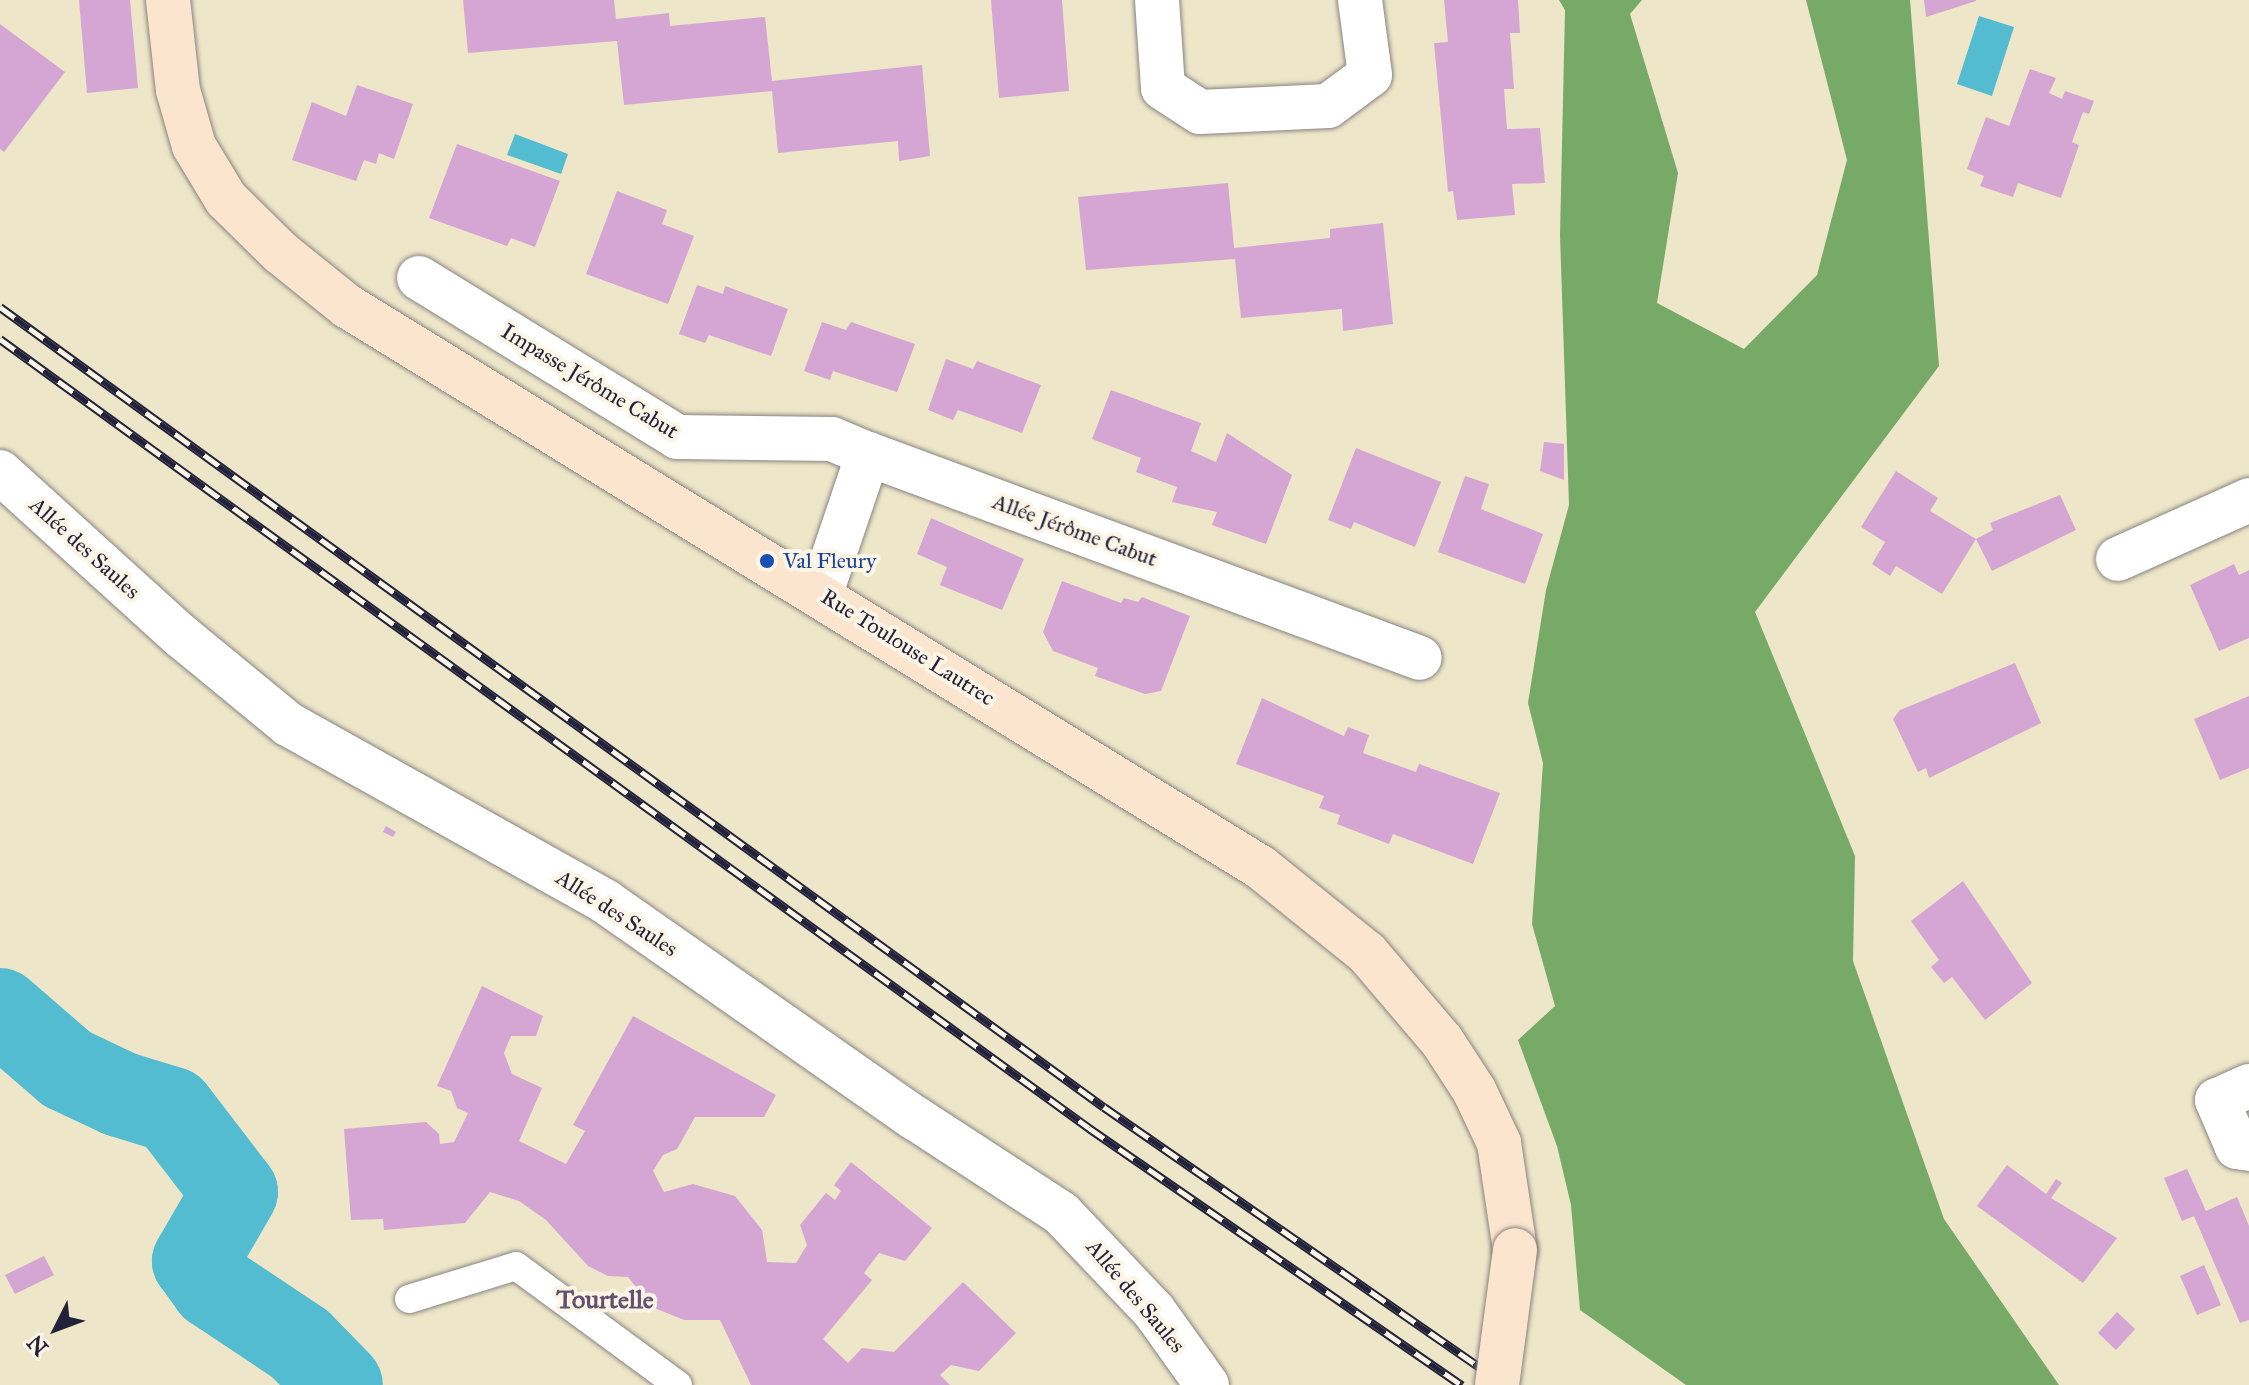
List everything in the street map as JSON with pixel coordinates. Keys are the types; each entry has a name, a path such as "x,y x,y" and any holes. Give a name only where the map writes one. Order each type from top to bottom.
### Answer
{"street":[{"name":"Rue Toulouse Lautrec","path":"168,0 178,90 194,146 226,199 281,253 347,306 821,593 1260,867 1367,953 1442,1041 1474,1090 1499,1143 1515,1250 1497,1385"},
{"path":"1157,0 1163,88 1200,112 1328,106 1370,75 1360,0"},
{"name":"Impasse Jérôme Cabut","path":"419,278 677,437 832,439 868,454"},
{"path":"821,593 868,454"},
{"name":"Allée Jérôme Cabut","path":"868,454 1420,658"},
{"name":"Allée des Saules","path":"0,472 181,636 288,724 606,902 915,1118 1061,1213 1154,1311 1203,1384"},
{"path":"2118,559 2249,500"},
{"path":"2249,1086 2217,1100 2237,1147 2249,1149"}],"lane":[{"path":"409,1299 516,1266 678,1385"}],"green space":[{"path":"1559,0 1642,0 1630,14 1678,173 1657,303 1744,349 1817,275 1847,160 1806,0 1910,0 1939,366 1755,612 1855,856 1853,961 1944,1219 2059,1385 1686,1385 1580,1310 1571,1205 1557,1146 1518,1040 1555,1006 1532,924 1543,763 1528,703 1546,590 1569,505 1560,235 1565,10"}],"water":[{"path":"1979,16 2014,27 1992,96 1957,84"},
{"path":"515,134 568,154 561,174 507,155"}],"building":[{"path":"79,0 130,0 138,88 87,93"},
{"path":"463,0 614,0 616,19 669,13 670,26 765,17 772,81 922,65 930,156 899,161 898,141 778,153 772,91 624,105 617,41 468,53"},
{"path":"991,0 1062,0 1069,91 999,98"},
{"path":"1444,0 1518,0 1520,33 1510,33 1514,89 1504,89 1507,129 1540,128 1545,183 1512,184 1515,215 1457,220 1453,191 1448,192 1434,43 1448,42"},
{"path":"1924,0 1976,0 1976,1 1926,17"},
{"path":"0,24 65,72 4,152 0,149"},
{"path":"2030,69 2056,78 2049,93 2062,99 2065,91 2094,101 2089,114 2083,112 2072,142 2079,145 2061,198 2018,183 2013,197 1980,186 1984,176 1967,169 1986,117 2009,126"},
{"path":"357,85 413,104 394,159 379,153 376,164 364,160 356,181 292,160 312,102 346,116"},
{"path":"457,144 560,181 535,247 511,238 507,246 429,218"},
{"path":"1228,183 1234,248 1330,238 1330,229 1383,223 1393,324 1343,331 1342,309 1241,318 1235,259 1086,270 1078,197"},
{"path":"617,191 667,210 662,224 694,236 668,304 586,274"},
{"path":"697,285 723,294 725,286 788,309 771,356 709,335 705,343 679,334"},
{"path":"822,322 846,330 851,322 915,344 897,392 833,371 830,380 804,371"},
{"path":"946,359 973,369 977,361 1041,385 1022,433 958,410 953,420 928,410"},
{"path":"1111,390 1201,423 1191,451 1216,462 1227,433 1292,475 1266,544 1212,525 1217,512 1172,502 1177,487 1136,472 1141,458 1092,439"},
{"path":"1544,442 1564,444 1564,480 1540,471"},
{"path":"1356,448 1441,482 1415,547 1354,522 1351,529 1328,520"},
{"path":"1896,471 1938,498 1930,511 1976,539 1942,594 1896,566 1890,576 1872,564 1885,542 1861,527"},
{"path":"1465,476 1489,484 1481,509 1543,534 1525,584 1438,552"},
{"path":"2060,495 2076,530 1992,571 1976,539 1993,530 1990,523"},
{"path":"931,518 1024,559 1002,610 940,585 947,567 917,554"},
{"path":"2234,564 2239,575 2249,570 2249,638 2219,651 2190,585"},
{"path":"1062,581 1121,603 1124,598 1138,602 1142,597 1190,616 1161,691 1145,694 1095,676 1098,668 1053,651 1043,632"},
{"path":"2015,663 2041,723 1929,778 1926,768 1918,772 1893,719 1900,710"},
{"path":"2249,696 2249,768 2220,780 2194,719"},
{"path":"1262,698 1344,736 1348,727 1369,735 1363,753 1416,772 1419,764 1500,793 1473,864 1393,834 1389,844 1337,824 1340,815 1319,808 1324,796 1236,764"},
{"path":"386,826 396,832 393,837 383,832"},
{"path":"1963,881 2032,983 1985,1020 1952,977 1944,983 1931,967 1939,960 1911,921"},
{"path":"482,986 543,1016 536,1036 511,1036 504,1053 512,1074 542,1088 519,1141 566,1164 585,1131 573,1125 633,1016 776,1095 764,1117 695,1117 677,1149 663,1155 653,1171 664,1192 693,1184 735,1196 762,1230 767,1262 796,1263 807,1245 800,1225 826,1193 835,1200 841,1191 834,1185 851,1162 932,1228 905,1261 879,1253 864,1273 872,1280 823,1339 848,1363 862,1348 894,1352 963,1282 1016,1333 979,1371 951,1365 940,1375 950,1385 751,1385 720,1320 684,1320 652,1307 628,1277 608,1276 588,1266 546,1220 519,1201 490,1192 465,1223 384,1230 383,1219 351,1220 344,1129 426,1122 439,1134 440,1144 454,1142 468,1113 457,1108 451,1091 437,1086"},
{"path":"2007,1165 2046,1194 2056,1179 2062,1183 2051,1198 2117,1238 2083,1283 1977,1206"},
{"path":"2187,1169 2206,1211 2237,1197 2249,1226 2249,1320 2240,1323 2194,1216 2182,1221 2164,1178"},
{"path":"44,1256 54,1275 15,1294 5,1275"},
{"path":"2204,1265 2221,1305 2197,1315 2180,1276"},
{"path":"2117,1312 2135,1329 2116,1350 2098,1333"}],"waterway":[{"path":"0,1011 67,1069 120,1094 172,1110 235,1192 195,1261 213,1286 300,1344 340,1385"}],"railway":[{"path":"0,307 1104,1107 1506,1385"},
{"path":"0,339 1089,1128 1462,1385"}],"place":[{"name":"Val Fleury","path":"767,561"}],"district":[{"name":"Tourtelle","path":"605,1300"}]}
